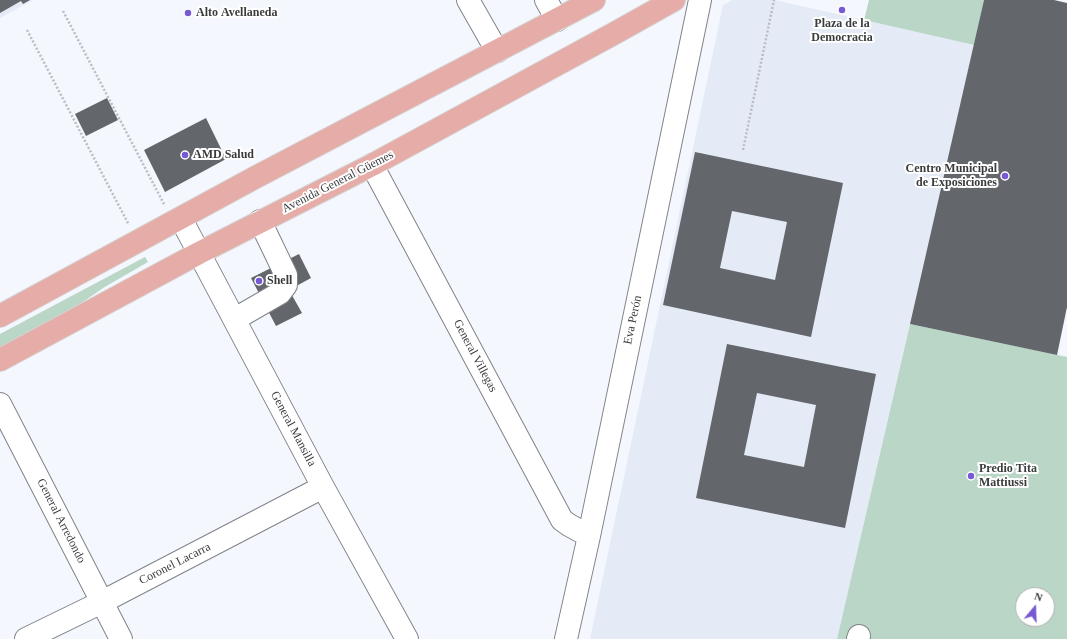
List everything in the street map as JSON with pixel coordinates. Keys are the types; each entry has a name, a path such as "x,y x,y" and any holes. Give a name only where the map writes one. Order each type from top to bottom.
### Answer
{"main road":[{"path":"0,316 252,179 594,0"},
{"name":"Avenida General Güemes","path":"0,360 260,221 372,165 615,34 674,0"}],"street":[{"path":"468,0 497,51"},
{"path":"546,0 557,20"},
{"name":"Eva Perón","path":"566,639 589,536 700,0"},
{"name":"General Villegas","path":"372,165 562,520 568,525 589,536"},
{"name":"General Mansilla","path":"177,220 199,253 323,487 406,639"},
{"path":"235,319 280,293 286,285 286,275 260,221"},
{"name":"General Arredondo","path":"0,404 120,639"},
{"name":"Coronel Lacarra","path":"26,639 102,602 323,487"}],"path":[{"path":"744,150 774,0"},
{"path":"63,11 177,220"},
{"path":"27,30 137,241"}],"shaded area":[{"path":"0,0 33,0 0,18"},
{"path":"732,0 775,0 974,45 837,639 590,639 723,5"}],"green space":[{"path":"869,0 984,0 974,45 864,20"},
{"path":"145,257 148,262 103,288 66,314 0,349 0,334"},
{"name":"Predio Tita Mattiussi","path":"910,324 1067,357 1067,639 837,639"}],"building":[{"path":"0,0 30,0 23,4 21,1 0,13"},
{"name":"Centro Municipal de Exposiciones","path":"984,0 1054,0 1067,3 1067,307 1057,355 910,324"},
{"path":"107,98 118,120 86,136 75,114"},
{"name":"AMD Salud","path":"206,118 226,159 165,192 144,150"},
{"path":"695,152 843,183 811,337 663,305","holes":["732,211 787,222 775,280 720,268"]},
{"path":"299,254 311,278 289,290 302,313 276,326 251,278"},
{"path":"727,344 876,374 845,528 696,498","holes":["757,393 816,405 804,467 744,455"]}],"place":[{"name":"Plaza de la Democracia","path":"842,10"},
{"name":"Alto Avellaneda","path":"188,13"},
{"name":"AMD Salud","path":"185,155"},
{"name":"Centro Municipal de Exposiciones","path":"1005,176"},
{"name":"Shell","path":"259,281"},
{"name":"Predio Tita Mattiussi","path":"971,476"}]}
